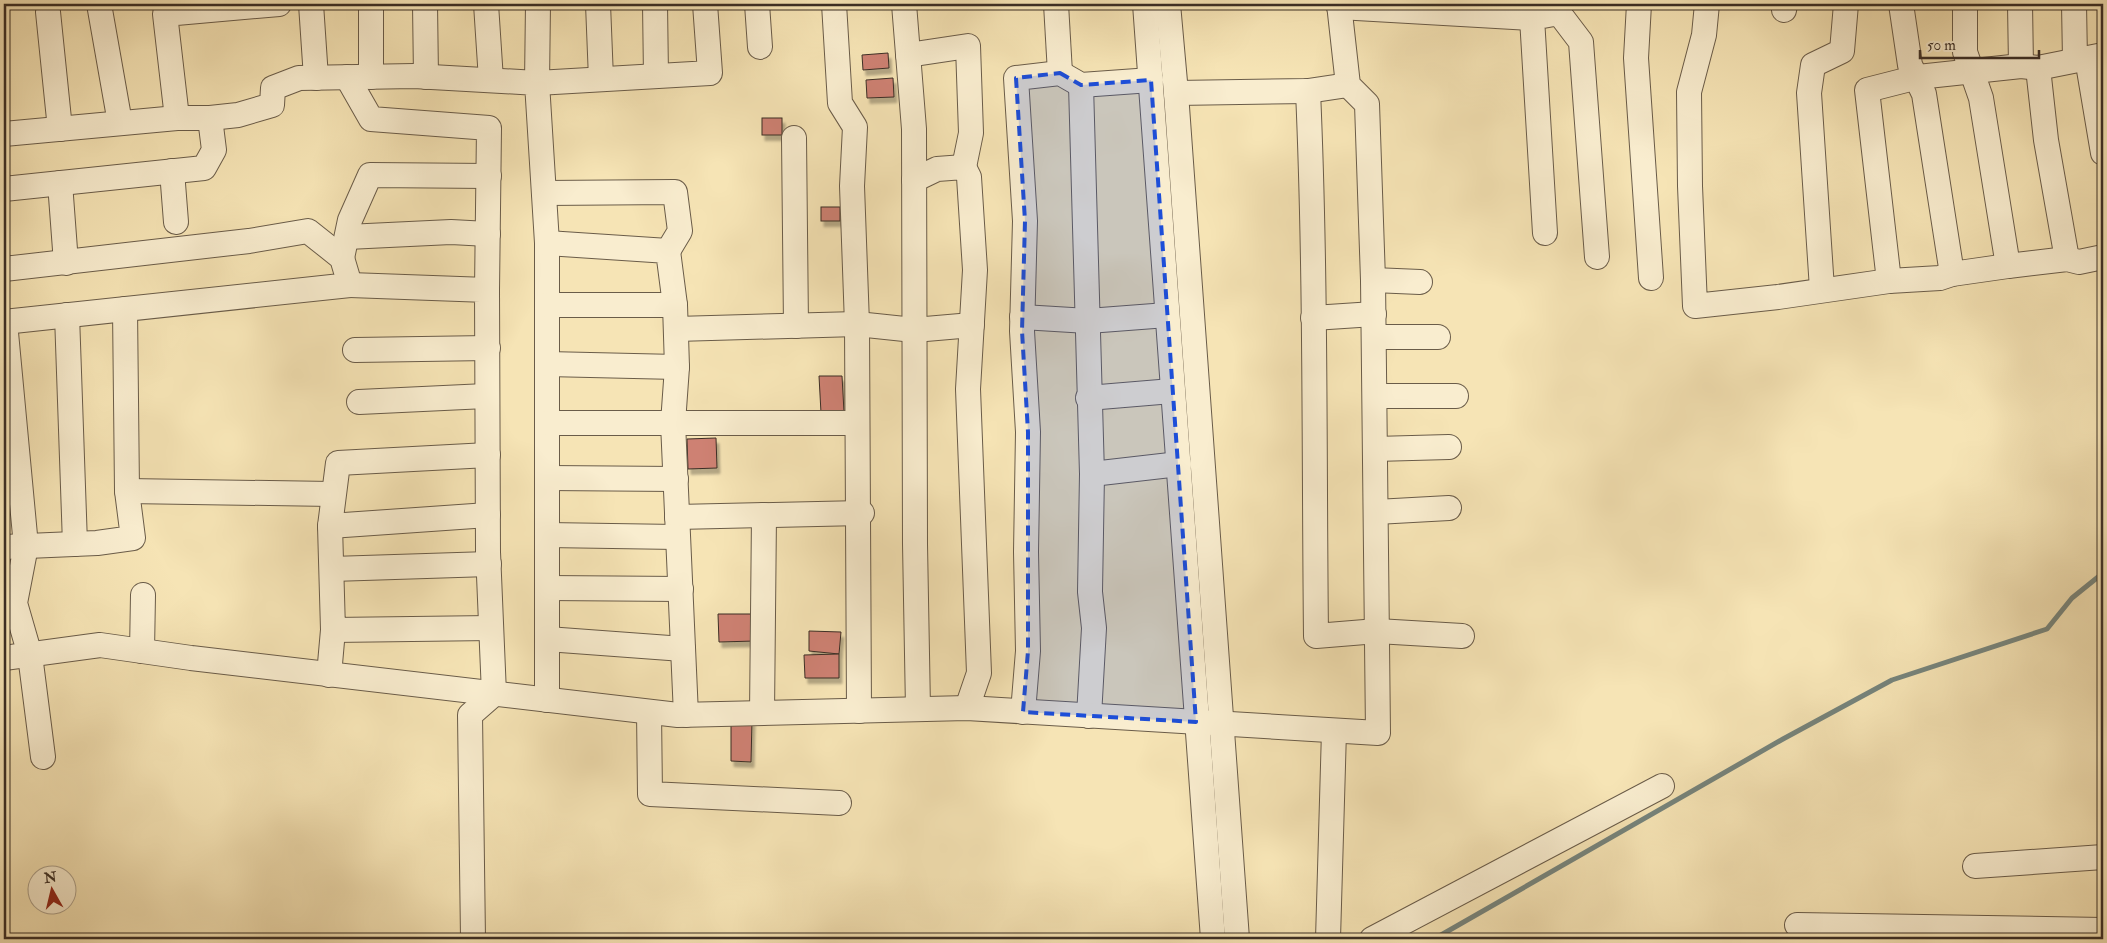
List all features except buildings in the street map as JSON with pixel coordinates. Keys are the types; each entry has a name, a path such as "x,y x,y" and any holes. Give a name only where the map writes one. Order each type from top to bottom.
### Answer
{"street":[{"path":"99,4 120,123"},
{"path":"177,118 165,14 279,4"},
{"path":"311,4 316,78"},
{"path":"370,4 371,77"},
{"path":"425,4 426,77"},
{"path":"486,4 490,80"},
{"path":"538,4 538,83 544,193 547,305 547,700"},
{"path":"598,4 601,79"},
{"path":"655,4 656,76"},
{"path":"4,128 60,129 177,118 210,118 238,115 272,105 273,88 300,78 426,77 538,83 710,73 705,4"},
{"path":"758,4 760,47"},
{"path":"834,4 840,103 855,127 852,186 860,513 859,711"},
{"path":"904,4 914,128 918,709"},
{"path":"1056,4 1060,73"},
{"path":"1145,4 1213,939"},
{"path":"1168,4 1176,92 1237,939"},
{"path":"1639,4 1636,58 1651,278"},
{"path":"1707,4 1704,35 1689,92 1690,186 1695,306 1778,297 1822,289 1889,281 1940,278 1952,274 2008,266 2067,259 2079,262 2103,257"},
{"path":"1822,289 1809,94 1813,65 1842,51 1846,4"},
{"path":"1901,4 1910,65 1918,78 1924,94 1952,274"},
{"path":"1965,4 1965,52 1981,98 2008,266"},
{"path":"2020,4 2030,67 2046,140 2067,259"},
{"path":"2074,4 2088,57 2103,153"},
{"path":"4,658 100,645 329,675 686,715 967,708 1378,733 1374,325 1367,104 1348,86 1339,5 1532,18 1559,8 1581,42 1597,257"},
{"path":"48,12 60,129"},
{"path":"1532,18 1546,233"},
{"path":"908,55 968,46 971,132 964,167 969,177 975,270 968,390 979,674 967,708"},
{"path":"1889,281 1867,90 1918,78 2030,67 2088,57"},
{"path":"1023,712 1028,651 1026,552 1028,432 1022,317 1025,221 1016,78 1060,73 1081,85 1152,80"},
{"path":"347,77 371,119 489,128 486,396 489,564 494,694"},
{"path":"1081,85 1088,321 1088,398 1092,474 1090,592 1094,628 1089,716"},
{"path":"1176,92 1308,91 1348,86"},
{"path":"1308,91 1313,203 1316,636 1377,631 1462,636"},
{"path":"4,189 204,168 214,150 210,118"},
{"path":"794,138 796,326"},
{"path":"914,180 937,169 964,167"},
{"path":"172,171 176,222"},
{"path":"350,285 345,247 350,220 370,175 489,176"},
{"path":"60,183 66,263"},
{"path":"544,193 675,192 680,231 668,251 676,329 677,367 673,423 686,715"},
{"path":"4,269 249,241 308,231 345,247 451,232 488,234"},
{"path":"546,243 668,251"},
{"path":"1373,280 1420,282"},
{"path":"43,757 30,655 15,603 15,547 4,322 350,285 488,290"},
{"path":"547,305 675,306"},
{"path":"15,547 75,544 133,538 128,491 125,309"},
{"path":"67,315 75,544"},
{"path":"1022,317 1088,321 1167,315"},
{"path":"1313,318 1374,325 1438,337"},
{"path":"676,329 856,324 914,330 972,325"},
{"path":"355,350 488,348"},
{"path":"547,364 677,367"},
{"path":"1088,398 1172,392"},
{"path":"358,402 486,396"},
{"path":"1375,396 1456,396"},
{"path":"548,423 857,423"},
{"path":"1375,449 1449,447"},
{"path":"329,675 333,630 330,526 332,494 338,463 488,455"},
{"path":"1092,474 1179,464"},
{"path":"548,478 676,478"},
{"path":"128,491 332,494"},
{"path":"1376,512 1449,508"},
{"path":"547,535 677,527 764,515 860,513"},
{"path":"330,526 488,515"},
{"path":"762,713 764,515"},
{"path":"332,568 489,564"},
{"path":"547,588 681,589"},
{"path":"142,595 142,651"},
{"path":"333,630 491,628"},
{"path":"547,640 683,649"},
{"path":"473,939 470,715 494,694"},
{"path":"649,712 650,794 839,803"},
{"path":"1328,939 1334,731"},
{"path":"1372,939 1662,786"},
{"path":"1975,866 2103,857"},
{"path":"1797,925 1967,934 2103,930"}],"highlighted area":[{"path":"1060,73 1081,85 1151,80 1196,722 1023,712 1028,651 1028,432 1022,331 1025,221 1016,78"}],"waterway":[{"path":"1434,939 1783,739 1892,680 2047,629 2072,598 2103,573"}]}
